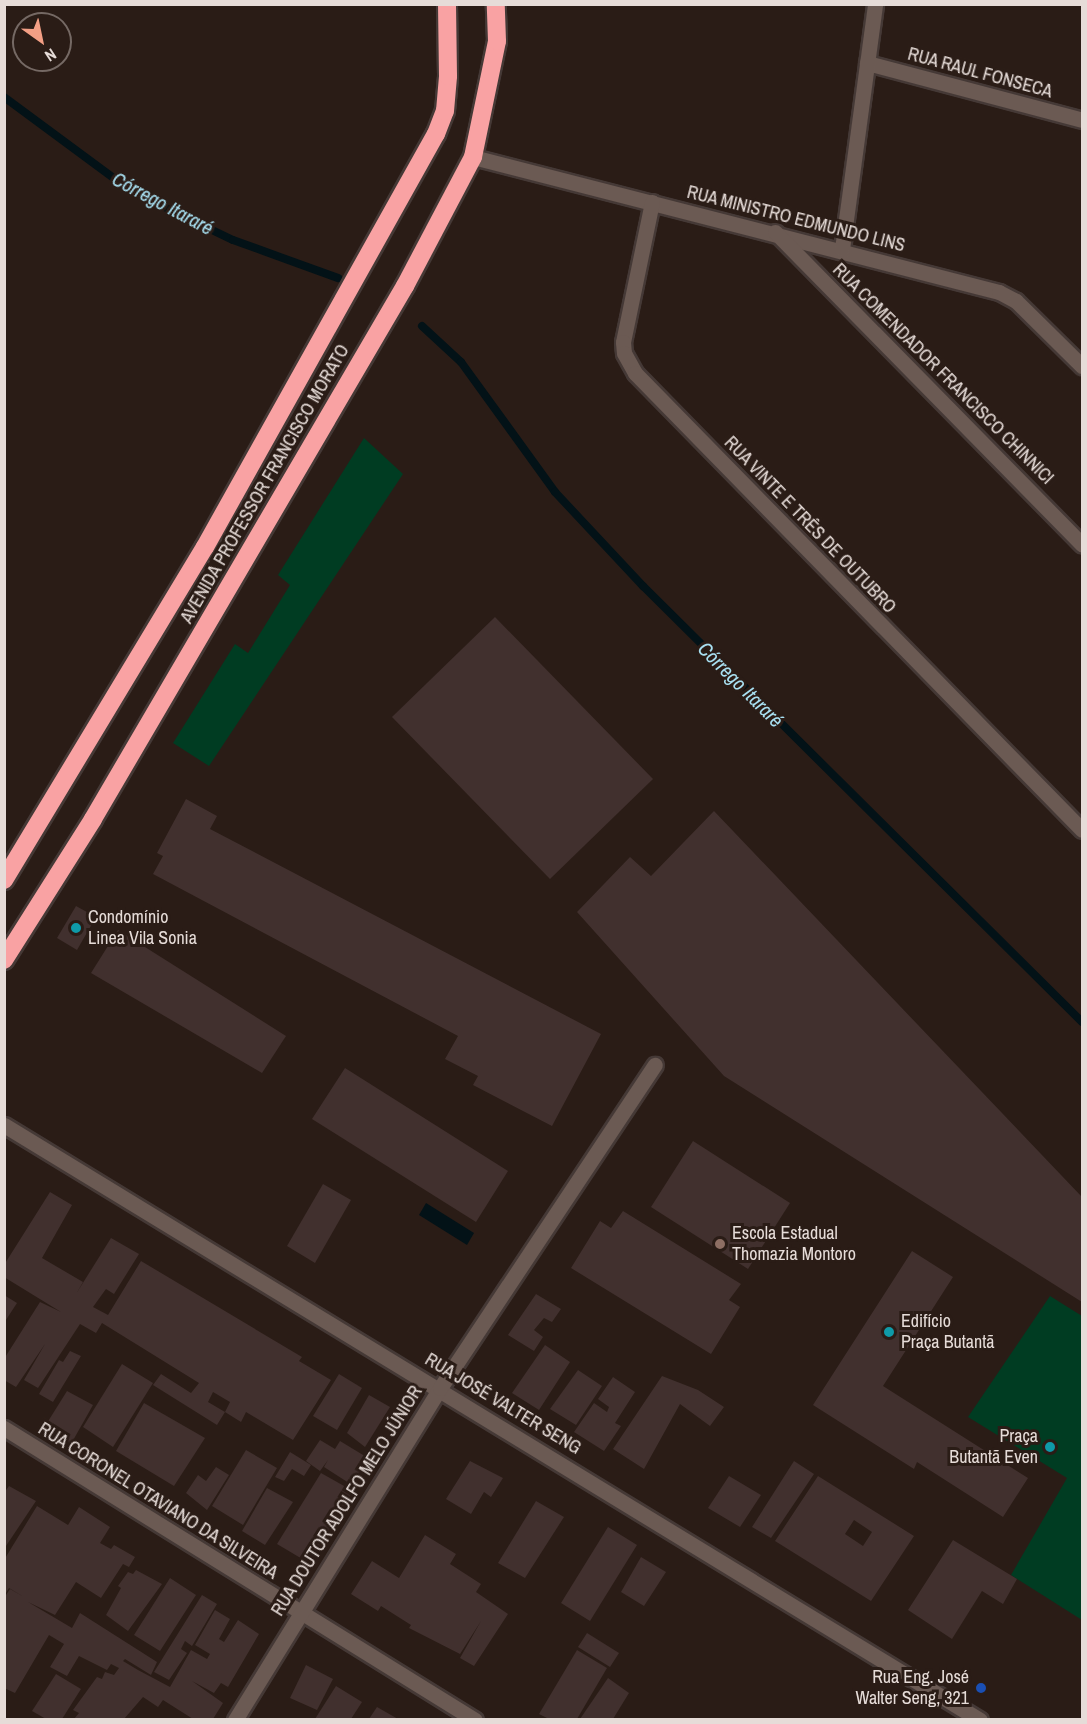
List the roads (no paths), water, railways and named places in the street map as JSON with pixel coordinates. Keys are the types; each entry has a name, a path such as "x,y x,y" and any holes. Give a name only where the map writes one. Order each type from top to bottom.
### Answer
{"highway":[{"name":"AVENIDA PROFESSOR FRANCISCO MORATO","path":"4,880 205,547 436,134 445,111 448,76 447,4"},
{"name":"AVENIDA PROFESSOR FRANCISCO MORATO","path":"4,960 93,819 405,286 473,157 497,41 496,4"}],"street":[{"path":"842,249 875,4"},
{"name":"RUA RAUL FONSECA","path":"867,63 1083,120"},
{"name":"RUA MINISTRO EDMUNDO LINS","path":"473,157 776,232 999,292 1016,301 1083,366"},
{"name":"RUA VINTE E TRÊS DE OUTUBRO","path":"652,202 623,342 624,353 634,373 1083,830"},
{"name":"RUA COMENDADOR FRANCISCO CHINNICI","path":"776,232 1083,544"},
{"name":"RUA DOUTOR ADOLFO MELO JÚNIOR","path":"235,1719 440,1388 655,1065"},
{"name":"RUA JOSÉ VALTER SENG","path":"4,1125 440,1388 963,1714 980,1719"},
{"name":"RUA CORONEL OTAVIANO DA SILVEIRA","path":"4,1428 475,1719"}],"waterway":[{"name":"Córrego Itararé","path":"4,97 115,179 164,207 233,240 338,278"},
{"name":"Córrego Itararé","path":"422,326 461,362 555,492 643,586 1082,1022"}],"place":[{"name":"Condomínio Linea Vila Sonia","path":"76,928"},
{"name":"Escola Estadual Thomazia Montoro","path":"720,1244"},
{"name":"Edifício Praça Butantã","path":"889,1332"},
{"name":"Praça Butantã Even","path":"1050,1447"},
{"name":"Rua Eng. José Walter Seng, 321","path":"981,1688"}]}
